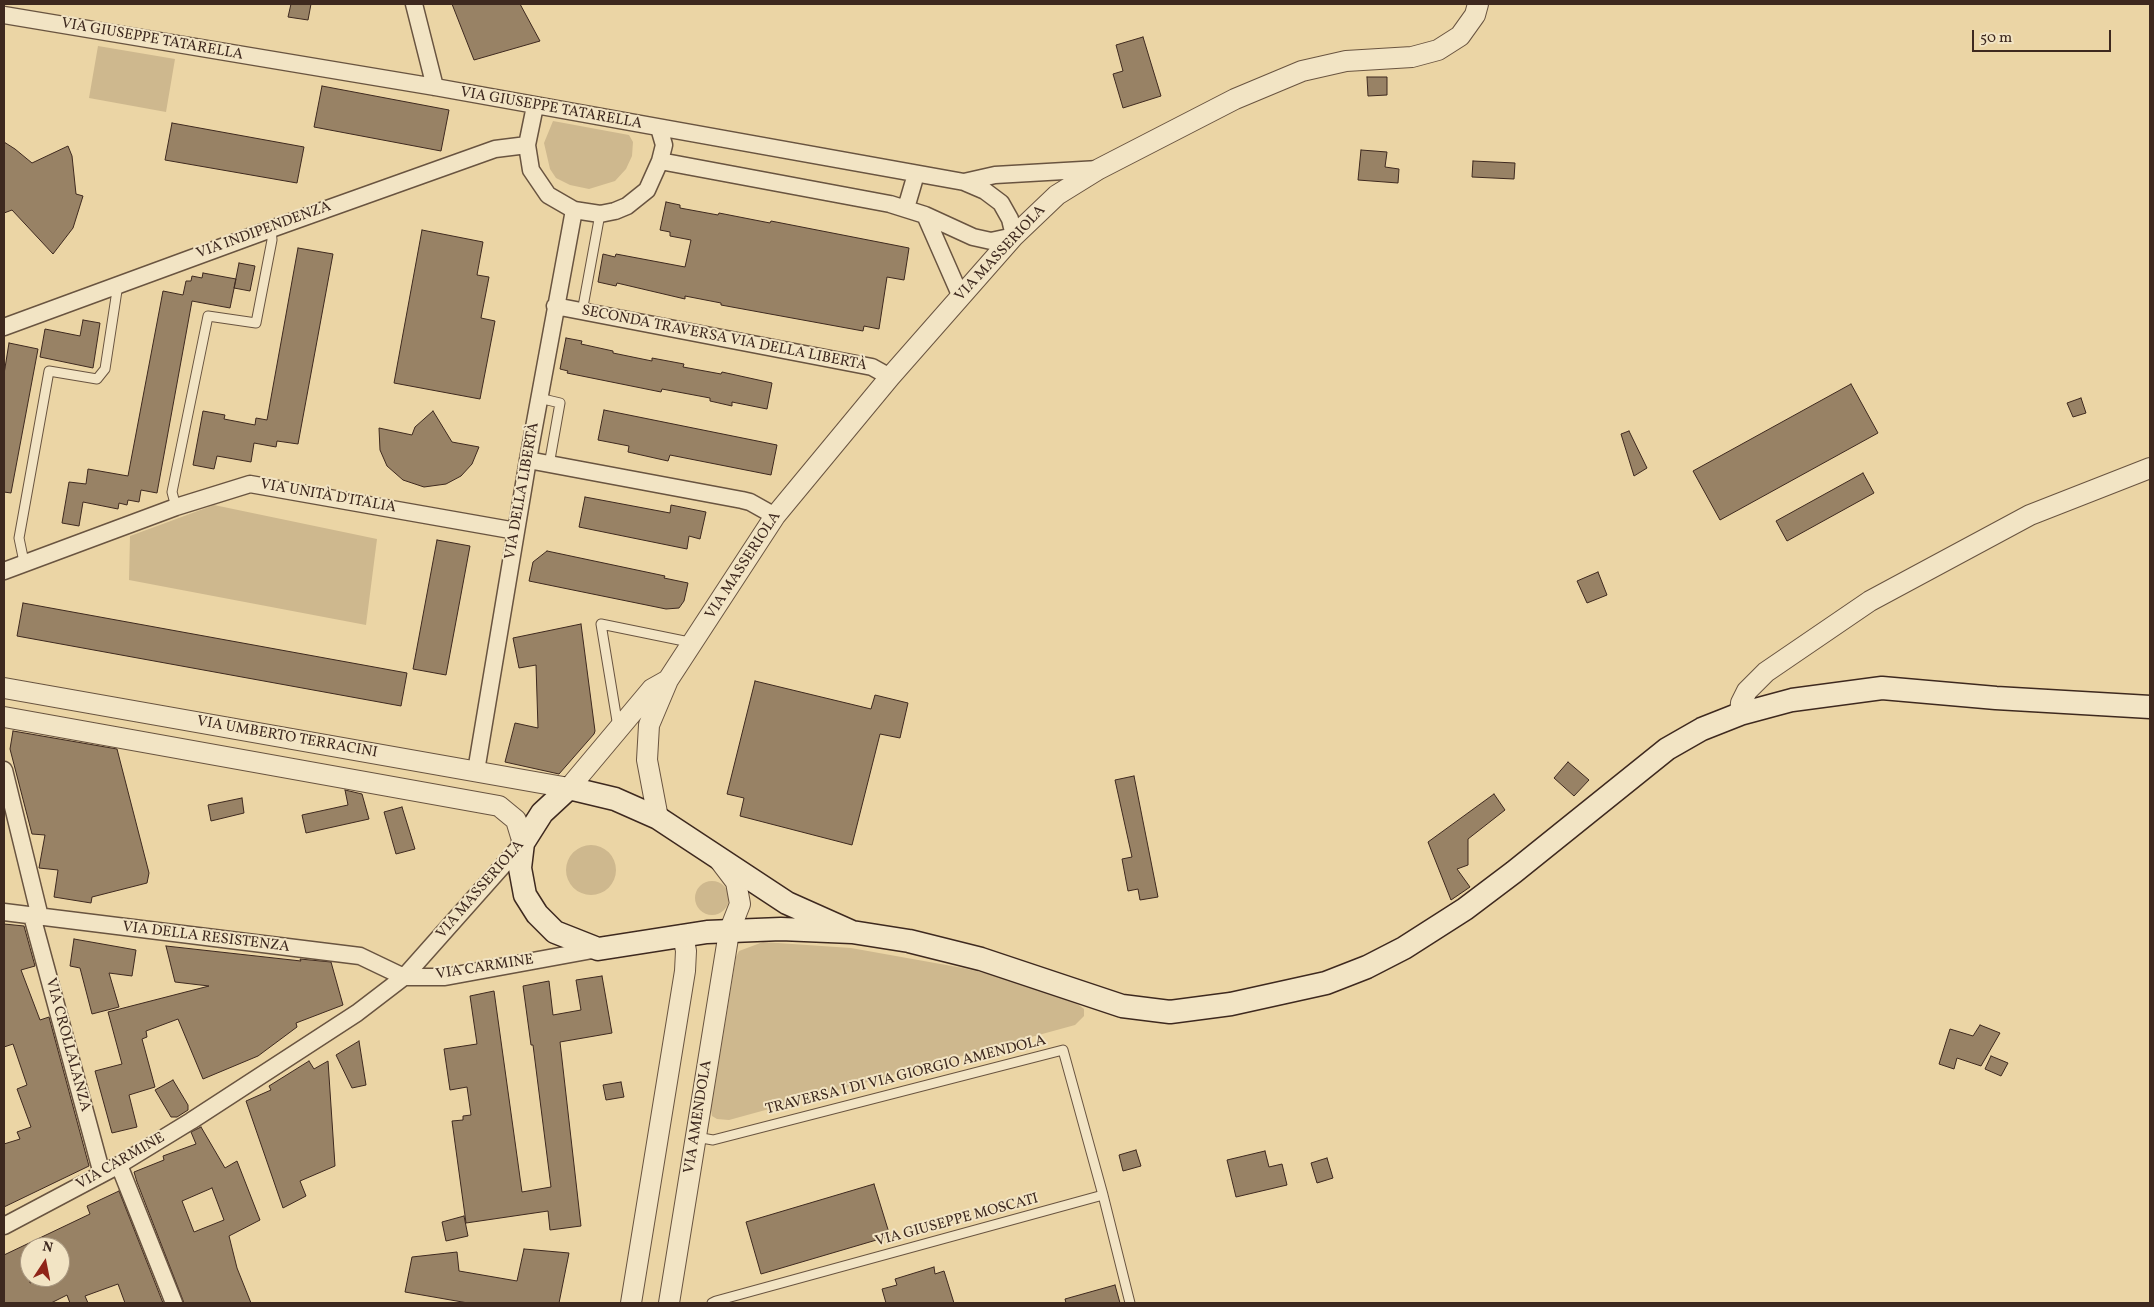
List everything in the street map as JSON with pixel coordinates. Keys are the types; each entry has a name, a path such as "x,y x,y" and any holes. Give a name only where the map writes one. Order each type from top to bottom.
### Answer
{"main road":[{"path":"569,788 615,799 658,818 787,903 852,932 909,941 981,959 1068,986 1105,1001 1138,1009 1170,1012 1231,1004 1326,983 1367,967 1404,948 1465,909 1667,749 1702,729 1740,714 1792,700 1882,688 1996,698 2150,707"},
{"name":"VIA MASSERIOLA","path":"523,843 542,813 569,788"},
{"path":"523,843 520,868 525,895 537,914 556,932 598,949"},
{"name":"VIA CARMINE","path":"598,949 683,935 781,929 852,932"}],"street":[{"path":"414,4 435,88"},
{"name":"VIA MASSERIOLA","path":"569,788 652,689 668,680 694,643 775,516 890,377 1014,236 1057,195 1099,169 1236,99 1302,71 1346,61 1412,57 1438,50 1460,36 1475,15 1478,4"},
{"name":"VIA GIUSEPPE TATARELLA","path":"4,15 435,88 964,182 995,175 1099,169"},
{"path":"535,106 527,145 531,170 548,195 574,210 600,214 627,206 647,190 660,161 664,144 659,128"},
{"name":"VIA INDIPENDENZA","path":"4,327 118,284 495,149 527,145"},
{"path":"660,161 906,208 974,237 990,241 1014,236 1010,219 1001,203 985,191 964,182"},
{"path":"906,208 916,174"},
{"name":"VIA DELLA LIBERTÀ","path":"476,771 528,460 574,210"},
{"path":"925,215 961,297"},
{"name":"SECONDA TRAVERSA VIA DELLA LIBERTÀ","path":"555,306 872,367 890,377"},
{"path":"528,460 742,500 750,502 775,516"},
{"path":"1740,714 1741,703 1747,692 1766,672 1870,601 2030,515 2150,468"},
{"name":"VIA UNITÀ D'ITALIA","path":"4,571 176,507 250,484 516,531"},
{"path":"658,818 647,760 648,725 668,680"},
{"name":"VIA UMBERTO TERRACINI","path":"4,688 569,788"},
{"name":"VIA UMBERTO TERRACINI","path":"4,717 499,806 516,820 523,843"},
{"name":"VIA CROLLALANZA","path":"4,770 36,917 102,1174"},
{"name":"VIA MASSERIOLA","path":"404,977 523,843"},
{"name":"VIA AMENDOLA","path":"669,1303 729,932 740,904 736,882 719,859"},
{"name":"VIA DELLA RESISTENZA","path":"4,912 360,956 404,977"},
{"path":"631,1303 685,972 686,951 683,935"},
{"name":"VIA CARMINE","path":"4,1226 119,1165 191,1121 350,1018 404,977 445,977 598,949"},
{"path":"119,1165 174,1303"}],"lane":[{"path":"582,312 600,214"},
{"path":"176,507 172,492 208,316 256,323 272,240 271,229"},
{"path":"24,562 19,538 49,372 96,380 105,369 118,284"},
{"path":"539,398 560,402 549,464"},
{"path":"618,728 601,624 694,643"},
{"name":"TRAVERSA I DI VIA GIORGIO AMENDOLA","path":"696,1137 713,1140 1063,1050 1103,1195"},
{"path":"1103,1195 1130,1303"},
{"name":"VIA GIUSEPPE MOSCATI","path":"712,1303 1103,1195"}],"shaded area":[{"path":"98,46 175,59 166,112 89,98"},
{"path":"553,121 629,135 633,142 632,156 626,169 615,181 589,189 570,185 556,178 550,169 544,143"},
{"path":"214,505 377,539 366,625 129,580 130,536"},
{"path":"591,845 600,847 611,856 616,870 614,879 605,890 591,895 582,893 571,884 566,870 568,861 577,850"},
{"path":"712,881 724,886 729,898 724,910 712,915 700,910 695,898 700,886"},
{"path":"763,942 851,948 963,968 1014,980 1079,1005 1084,1009 1084,1016 1075,1025 729,1120 717,1119 712,1116 711,1110 736,957 739,951"}],"building":[{"path":"291,4 311,4 308,20 288,17"},
{"path":"452,4 520,4 540,41 474,60"},
{"path":"1143,37 1161,96 1123,108 1113,74 1123,71 1116,45"},
{"path":"1367,77 1387,77 1387,95 1368,96"},
{"path":"322,86 449,110 441,151 314,127"},
{"path":"172,123 304,147 297,183 165,160"},
{"path":"4,142 32,163 68,146 72,156 76,194 83,196 73,228 53,254 12,210 4,213"},
{"path":"1361,150 1387,152 1385,167 1399,169 1398,183 1358,180"},
{"path":"1473,161 1515,163 1514,179 1472,177"},
{"path":"666,202 680,205 680,208 770,223 771,221 909,248 904,280 887,277 879,329 864,326 863,331 721,305 721,303 685,296 685,299 617,283 616,286 598,282 603,254 615,257 616,254 685,267 691,240 670,236 670,232 660,230"},
{"path":"422,230 483,242 477,275 489,277 481,318 495,321 480,399 394,383"},
{"path":"298,248 333,254 298,444 277,441 276,447 254,443 251,462 217,456 214,469 193,465 203,411 225,415 224,419 255,425 256,418 267,420"},
{"path":"239,263 255,266 250,291 234,288"},
{"path":"203,273 236,279 230,308 192,301 157,493 141,490 139,502 128,500 127,505 119,503 118,509 83,502 79,526 62,523 69,482 86,484 88,469 128,476 163,291 183,295 186,281 191,281 192,276 202,278"},
{"path":"83,320 100,323 93,368 40,357 45,329 80,336"},
{"path":"566,338 582,341 581,344 613,351 613,353 652,361 652,358 684,364 683,367 721,374 722,372 772,383 767,409 732,402 732,406 710,401 710,398 662,389 661,392 567,373 568,371 560,369"},
{"path":"9,343 38,349 11,493 4,492 4,374"},
{"path":"1851,384 1878,433 1720,520 1693,471"},
{"path":"2081,398 2086,413 2073,417 2067,403"},
{"path":"604,410 777,445 771,475 670,455 668,461 628,452 629,446 598,440"},
{"path":"433,411 452,442 479,447 472,464 461,476 446,484 424,487 403,480 387,466 380,450 379,428 412,435 415,427"},
{"path":"1629,431 1647,468 1634,476 1621,434"},
{"path":"1863,473 1874,493 1787,541 1776,521"},
{"path":"585,497 670,513 671,505 706,512 700,539 689,536 687,549 579,527"},
{"path":"437,540 470,546 446,675 413,669"},
{"path":"547,551 665,576 664,578 688,583 684,601 679,608 666,609 529,581 533,562"},
{"path":"1598,572 1607,595 1587,603 1577,581"},
{"path":"23,603 407,673 401,706 17,636"},
{"path":"581,624 594,734 559,774 505,762 515,723 538,728 536,665 519,668 513,638"},
{"path":"755,681 871,709 875,695 908,703 900,738 880,734 852,845 740,816 744,798 727,794"},
{"path":"13,731 117,749 149,873 147,883 92,897 91,903 54,897 58,870 39,868 45,835 32,834 10,749"},
{"path":"1568,762 1589,780 1574,796 1554,778"},
{"path":"1134,776 1158,897 1140,900 1138,889 1128,891 1122,859 1132,857 1115,780"},
{"path":"345,790 362,794 369,819 306,833 302,815 348,805"},
{"path":"1494,794 1505,810 1468,839 1468,865 1457,869 1470,887 1451,900 1428,842"},
{"path":"242,798 244,813 211,821 208,805"},
{"path":"402,807 415,849 396,854 384,812"},
{"path":"4,924 24,926 35,966 21,970 40,1020 49,1017 89,1166 4,1207 4,1144 20,1139 17,1132 31,1127 17,1089 27,1085 13,1044 4,1047"},
{"path":"74,939 136,950 132,976 109,973 119,1007 92,1014 80,968 70,966"},
{"path":"166,946 301,961 300,959 331,962 343,1005 296,1023 297,1027 258,1056 203,1079 178,1019 146,1031 147,1037 142,1039 155,1087 129,1095 137,1127 112,1133 95,1071 122,1064 108,1012 209,986 175,982"},
{"path":"602,976 612,1033 560,1042 581,1226 550,1230 548,1211 466,1223 452,1121 463,1120 463,1116 471,1115 467,1087 450,1090 444,1049 477,1044 470,996 494,991 522,1192 551,1187 533,1045 531,1045 523,986 549,981 553,1015 581,1010 576,980"},
{"path":"1980,1025 2000,1033 1981,1066 1957,1058 1954,1069 1939,1064 1950,1029 1973,1036"},
{"path":"359,1041 366,1085 352,1088 336,1055"},
{"path":"1991,1056 2008,1063 2001,1076 1985,1069"},
{"path":"309,1061 314,1069 328,1061 335,1166 300,1181 306,1196 283,1208 246,1101 271,1090 269,1086"},
{"path":"173,1080 188,1105 188,1110 177,1117 171,1117 155,1090"},
{"path":"621,1082 624,1097 606,1100 603,1085"},
{"path":"201,1127 225,1168 237,1161 260,1220 229,1236 237,1268 251,1303 184,1303 137,1182 134,1172 164,1160 163,1156 196,1144 191,1132","holes":["212,1188 224,1220 194,1232 182,1201"]},
{"path":"1136,1150 1141,1166 1123,1171 1119,1155"},
{"path":"1265,1151 1269,1167 1282,1164 1287,1185 1236,1197 1227,1160"},
{"path":"1327,1158 1333,1178 1317,1183 1311,1163"},
{"path":"874,1184 890,1236 761,1274 746,1222"},
{"path":"119,1191 163,1303 125,1303 118,1284 85,1296 88,1303 70,1303 67,1295 51,1303 4,1303 4,1255 20,1247 20,1287 70,1287 70,1237 42,1237 90,1214 87,1206"},
{"path":"464,1216 468,1236 446,1241 442,1222"},
{"path":"524,1249 569,1253 559,1303 468,1303 405,1292 412,1257 457,1252 459,1271 517,1281"},
{"path":"934,1267 935,1274 944,1271 954,1303 886,1303 882,1289 897,1285 895,1279"},
{"path":"1115,1285 1120,1303 1066,1303 1065,1299"}]}
